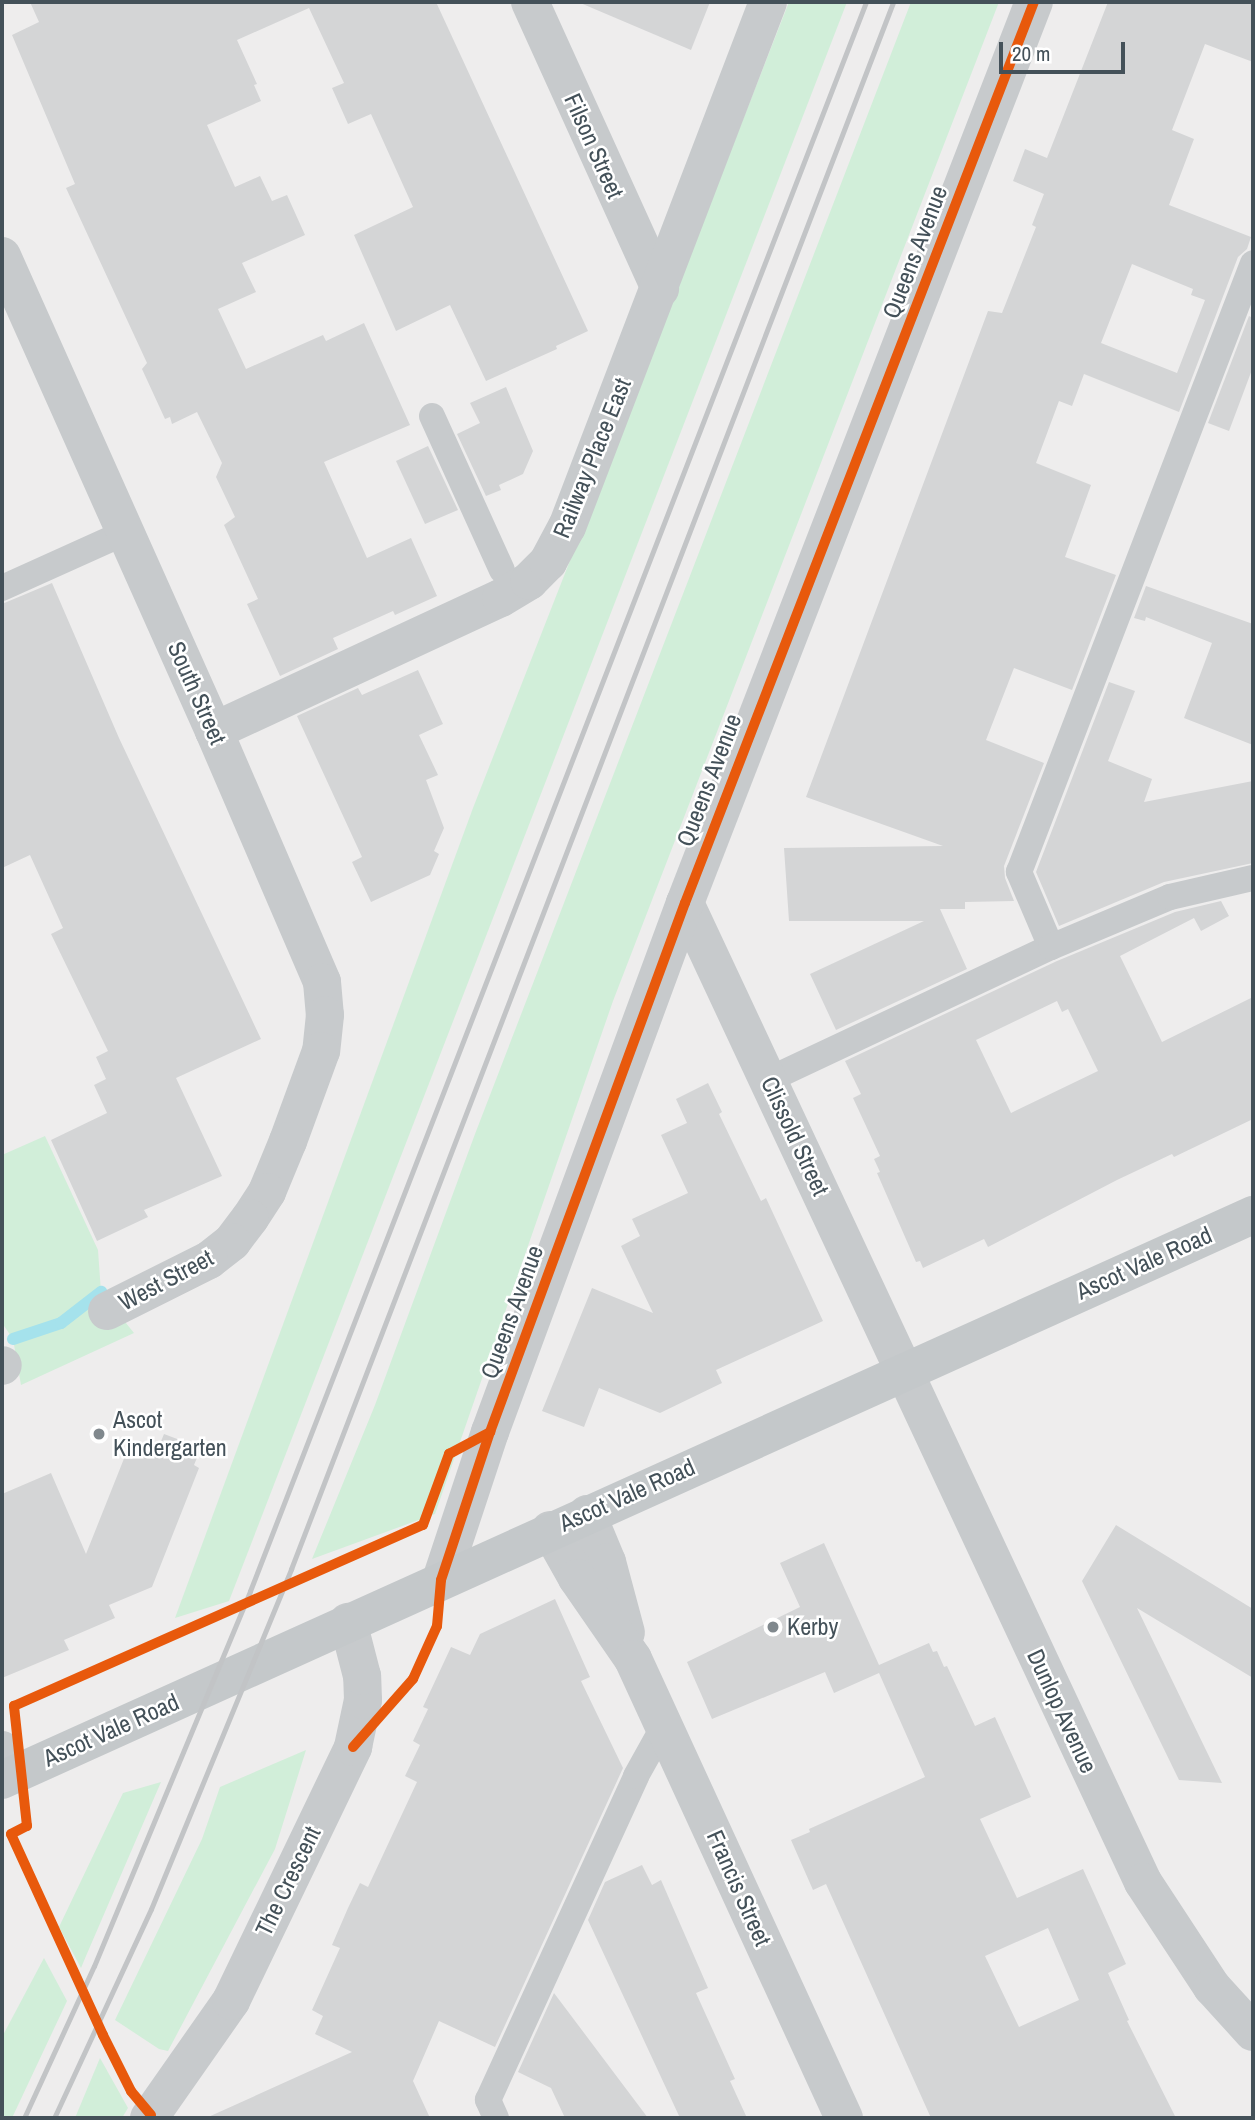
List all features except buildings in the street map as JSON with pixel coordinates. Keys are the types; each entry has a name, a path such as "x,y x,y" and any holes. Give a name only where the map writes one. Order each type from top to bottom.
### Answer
{"main road":[{"name":"Ascot Vale Road","path":"6,1768 348,1622 1253,1214"}],"street":[{"name":"Filson Street","path":"530,2 660,289"},
{"name":"Railway Place East","path":"214,731 501,598 529,581 548,562 567,527 768,2"},
{"name":"Queens Avenue","path":"441,1580 491,1432 684,903 1034,2"},
{"name":"South Street","path":"2,256 214,731 322,982 325,1015 320,1051 288,1141"},
{"name":"Clissold Street","path":"684,903 904,1370"},
{"name":"West Street","path":"107,1311 177,1279 232,1242 267,1192 288,1141"},
{"name":"Dunlop Avenue","path":"904,1370 1143,1882 1212,1987 1253,2032"},
{"name":"Francis Street","path":"587,1514 607,1562 633,1659"},
{"name":"Francis Street","path":"550,1530 577,1578 633,1659 844,2118"},
{"name":"The Crescent","path":"150,2117 231,2001 353,1747 363,1699 362,1676 348,1622"}],"lane":[{"path":"1051,947 1019,872 1253,263"},
{"path":"432,416 502,570"},
{"path":"2,588 126,532"},
{"path":"768,1080 1051,947 1170,897 1253,878"},
{"path":"496,2118 488,2100 636,1776 665,1724"}],"green space":[{"path":"789,2 847,2 229,1601 175,1618 473,808"},
{"path":"911,2 999,2 613,1001 435,1514 312,1559 375,1405 475,1134"},
{"path":"45,1136 98,1250 101,1292 134,1333 21,1385 13,1339 2,1323 2,1155"},
{"path":"306,1750 275,1849 168,2051 159,2049 115,2020 202,1839 220,1787"},
{"path":"161,1782 81,1968 59,1927 123,1793"},
{"path":"44,1958 67,2001 12,2118 2,2118 2,2037"},
{"path":"100,2058 128,2108 122,2118 75,2118"}],"waterway":[{"path":"13,1339 61,1323 101,1292"}],"railway":[{"path":"24,2118 94,1966 250,1591 866,2"},
{"path":"54,2118 151,1909 291,1569 893,2"}],"cycle path":[{"path":"353,1747 413,1679 437,1626 441,1580 490,1432 685,903 1034,2"},
{"path":"151,2115 131,2091 103,2035 11,1834 27,1826 14,1706 423,1525 449,1454 490,1432"}],"place":[{"name":"Ascot Kindergarten","path":"99,1434"},
{"name":"Kerby","path":"773,1627"}]}
